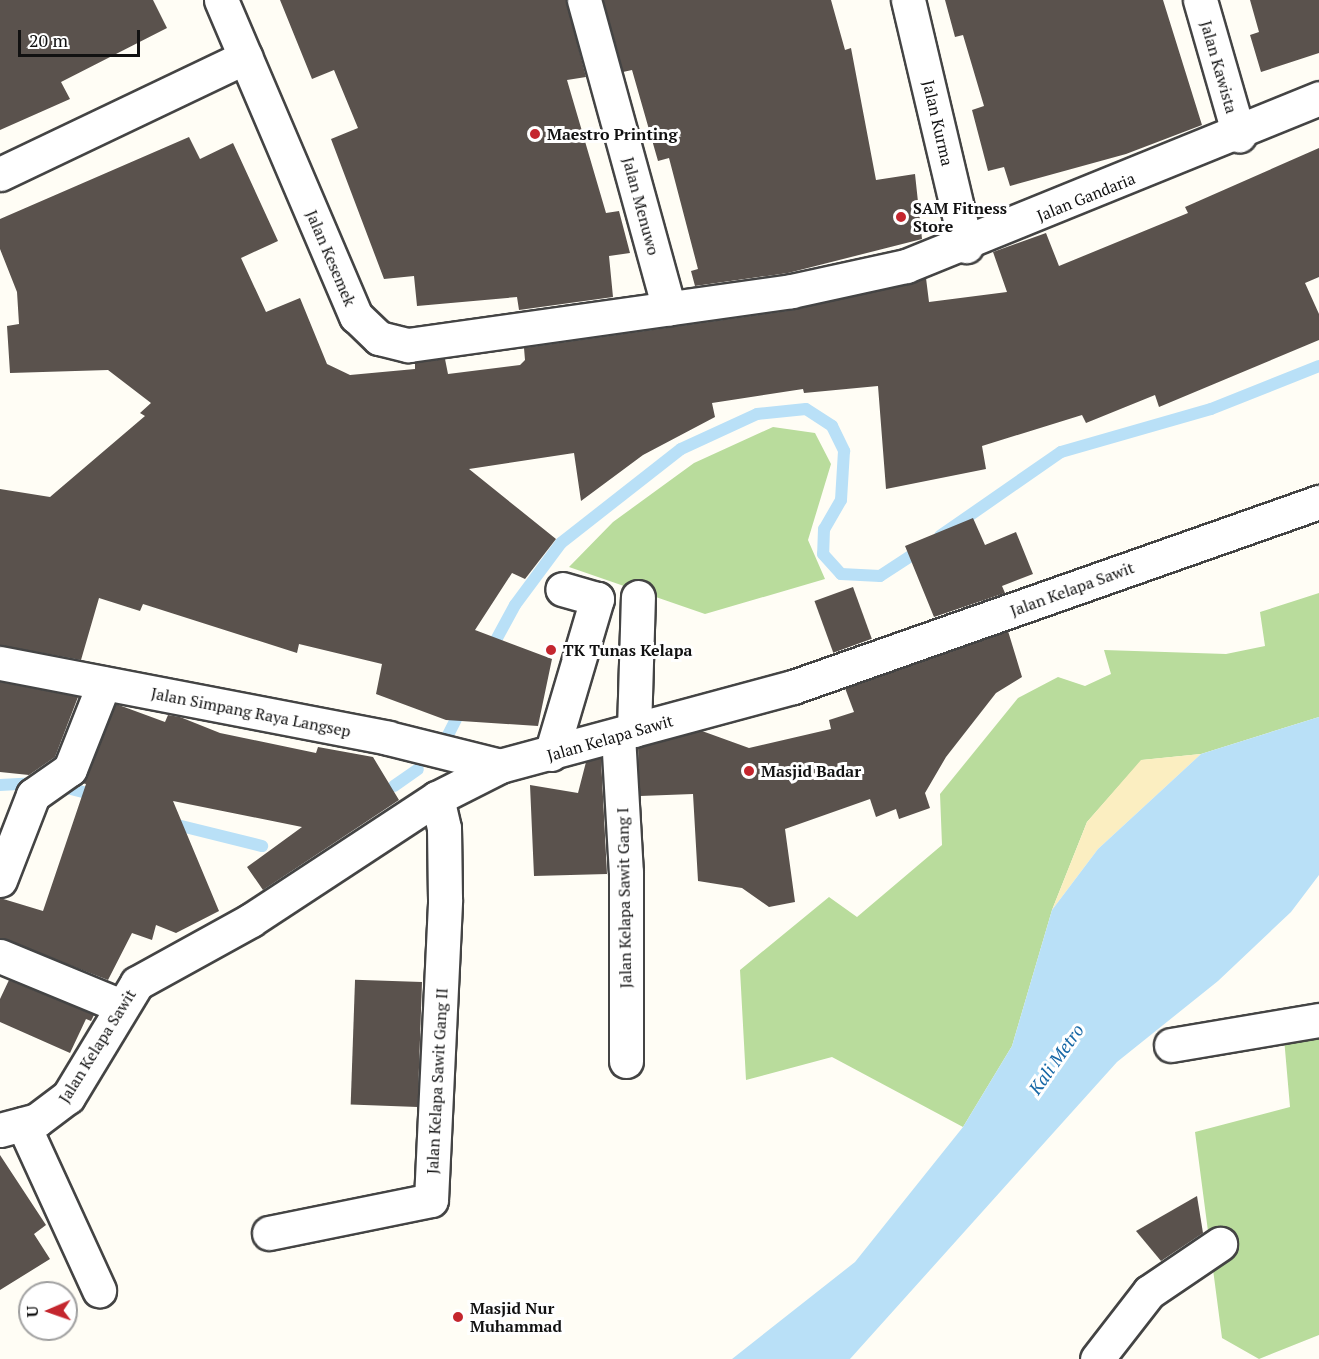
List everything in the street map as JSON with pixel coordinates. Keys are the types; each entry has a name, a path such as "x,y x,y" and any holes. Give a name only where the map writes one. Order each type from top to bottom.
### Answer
{"street":[{"name":"Jalan Kesemek","path":"221,0 356,316 379,338 408,345 669,308"},
{"name":"Jalan Menuwo","path":"584,0 669,308"},
{"name":"Jalan Kurma","path":"908,0 966,246"},
{"name":"Jalan Kawista","path":"1200,0 1239,135"},
{"path":"0,174 245,57"},
{"name":"Jalan Gandaria","path":"669,308 866,275 966,246 1239,135 1319,98"},
{"name":"Jalan Kelapa Sawit","path":"12,1127 50,1113 68,1096 119,1005 148,976 251,920 437,798 500,766 793,687 1319,502"},
{"path":"551,754 597,599 562,589"},
{"name":"Jalan Kelapa Sawit Gang I","path":"626,1061 626,732 638,597"},
{"name":"Jalan Simpang Raya Langsep","path":"0,663 388,738 500,766"},
{"path":"0,880 46,787 70,769 104,683"},
{"name":"Jalan Kelapa Sawit Gang II","path":"269,1233 431,1200 445,899 444,828 437,798"},
{"path":"0,956 119,1005"},
{"path":"1172,1045 1319,1020"},
{"path":"12,1127 99,1290"},
{"path":"1096,1359 1149,1292 1220,1244"}],"green space":[{"path":"773,427 815,433 831,464 808,540 825,579 705,614 569,567 613,522 694,463"},
{"path":"1319,593 1319,717 1201,754 1142,760 1087,822 1052,910 1012,1046 963,1127 832,1057 746,1080 740,970 829,897 857,917 942,845 940,794 1018,698 1058,677 1085,686 1111,674 1104,650 1226,654 1265,646 1260,612"},
{"path":"1319,1032 1319,1335 1259,1359 1222,1338 1195,1132 1290,1107 1284,1038"}],"sand":[{"path":"1201,754 1098,849 1052,910 1087,822 1141,760"}],"water":[{"name":"Kali Metro","path":"1319,717 1319,875 1291,912 1218,981 1117,1062 850,1359 732,1359 855,1262 963,1127 1012,1046 1052,910 1098,849 1201,754"}],"building":[{"path":"0,0 153,0 167,28 61,82 70,99 0,130"},
{"path":"280,0 566,0 586,77 567,80 606,213 619,211 630,253 609,256 613,297 519,310 517,297 417,306 414,276 384,279 331,139 358,128 334,70 312,79"},
{"path":"603,0 831,0 845,50 851,48 876,180 915,174 922,239 788,273 695,286 691,271 698,269 669,158 658,161 632,70 623,72"},
{"path":"945,0 1163,0 1202,125 1126,154 1010,186 1004,167 988,171 972,110 984,106 963,35 955,37"},
{"path":"1250,0 1319,0 1319,53 1261,72 1250,35 1259,32"},
{"path":"189,137 200,159 233,143 278,241 241,258 266,312 300,298 327,364 350,375 415,369 415,363 445,359 448,374 520,365 525,360 524,348 794,310 926,278 929,302 1007,292 993,252 1046,233 1059,266 1188,213 1185,207 1319,148 1319,277 1305,283 1319,314 1319,340 1159,407 1155,395 1086,423 1082,415 982,446 986,469 886,489 878,386 804,393 803,389 712,403 715,417 643,455 581,501 574,453 469,469 556,539 525,579 512,573 475,630 552,659 538,726 446,720 376,694 382,664 299,644 297,653 143,604 140,611 99,598 81,660 0,645 0,489 50,497 145,416 140,413 151,403 108,370 10,373 7,326 19,324 17,292 0,249 0,219"},
{"path":"973,518 985,545 1016,532 1033,574 1002,586 1005,593 934,617 905,546"},
{"path":"853,587 872,639 833,653 814,601"},
{"path":"1008,631 1022,677 996,693 946,757 925,793 930,808 899,819 896,809 876,817 870,799 785,829 795,902 769,907 742,888 698,881 693,794 640,796 638,748 702,731 749,748 831,729 829,720 854,712 845,688"},
{"path":"0,682 78,697 55,757 29,775 0,772"},
{"path":"116,704 165,722 168,715 180,717 220,733 316,753 318,747 373,757 399,800 263,890 247,867 302,827 173,801 219,911 176,933 156,925 152,940 132,933 108,980 0,938 0,898 43,911 86,784 82,783"},
{"path":"601,758 607,874 534,876 530,785 578,793 586,762"},
{"path":"9,980 94,1015 91,1021 86,1019 70,1053 0,1022 0,999"},
{"path":"355,980 422,982 418,1107 351,1105"},
{"path":"0,1155 46,1225 34,1234 50,1259 0,1290"},
{"path":"1197,1196 1203,1233 1161,1261 1136,1231"}],"waterway":[{"path":"940,536 1061,452 1211,409 1319,366"},
{"path":"490,651 515,605 561,543 681,449 757,414 806,409 832,426 844,451 841,500 824,529 823,554 841,574 880,576 923,548"},
{"path":"448,735 462,707"},
{"path":"394,786 418,769"},
{"path":"0,785 38,783"},
{"path":"55,785 99,796"},
{"path":"169,823 262,846"}],"place":[{"name":"Maestro Printing","path":"535,134"},
{"name":"SAM Fitness Store","path":"901,217"},
{"name":"TK Tunas Kelapa","path":"551,650"},
{"name":"Masjid Badar","path":"749,771"},
{"name":"Masjid Nur Muhammad","path":"458,1317"}]}
